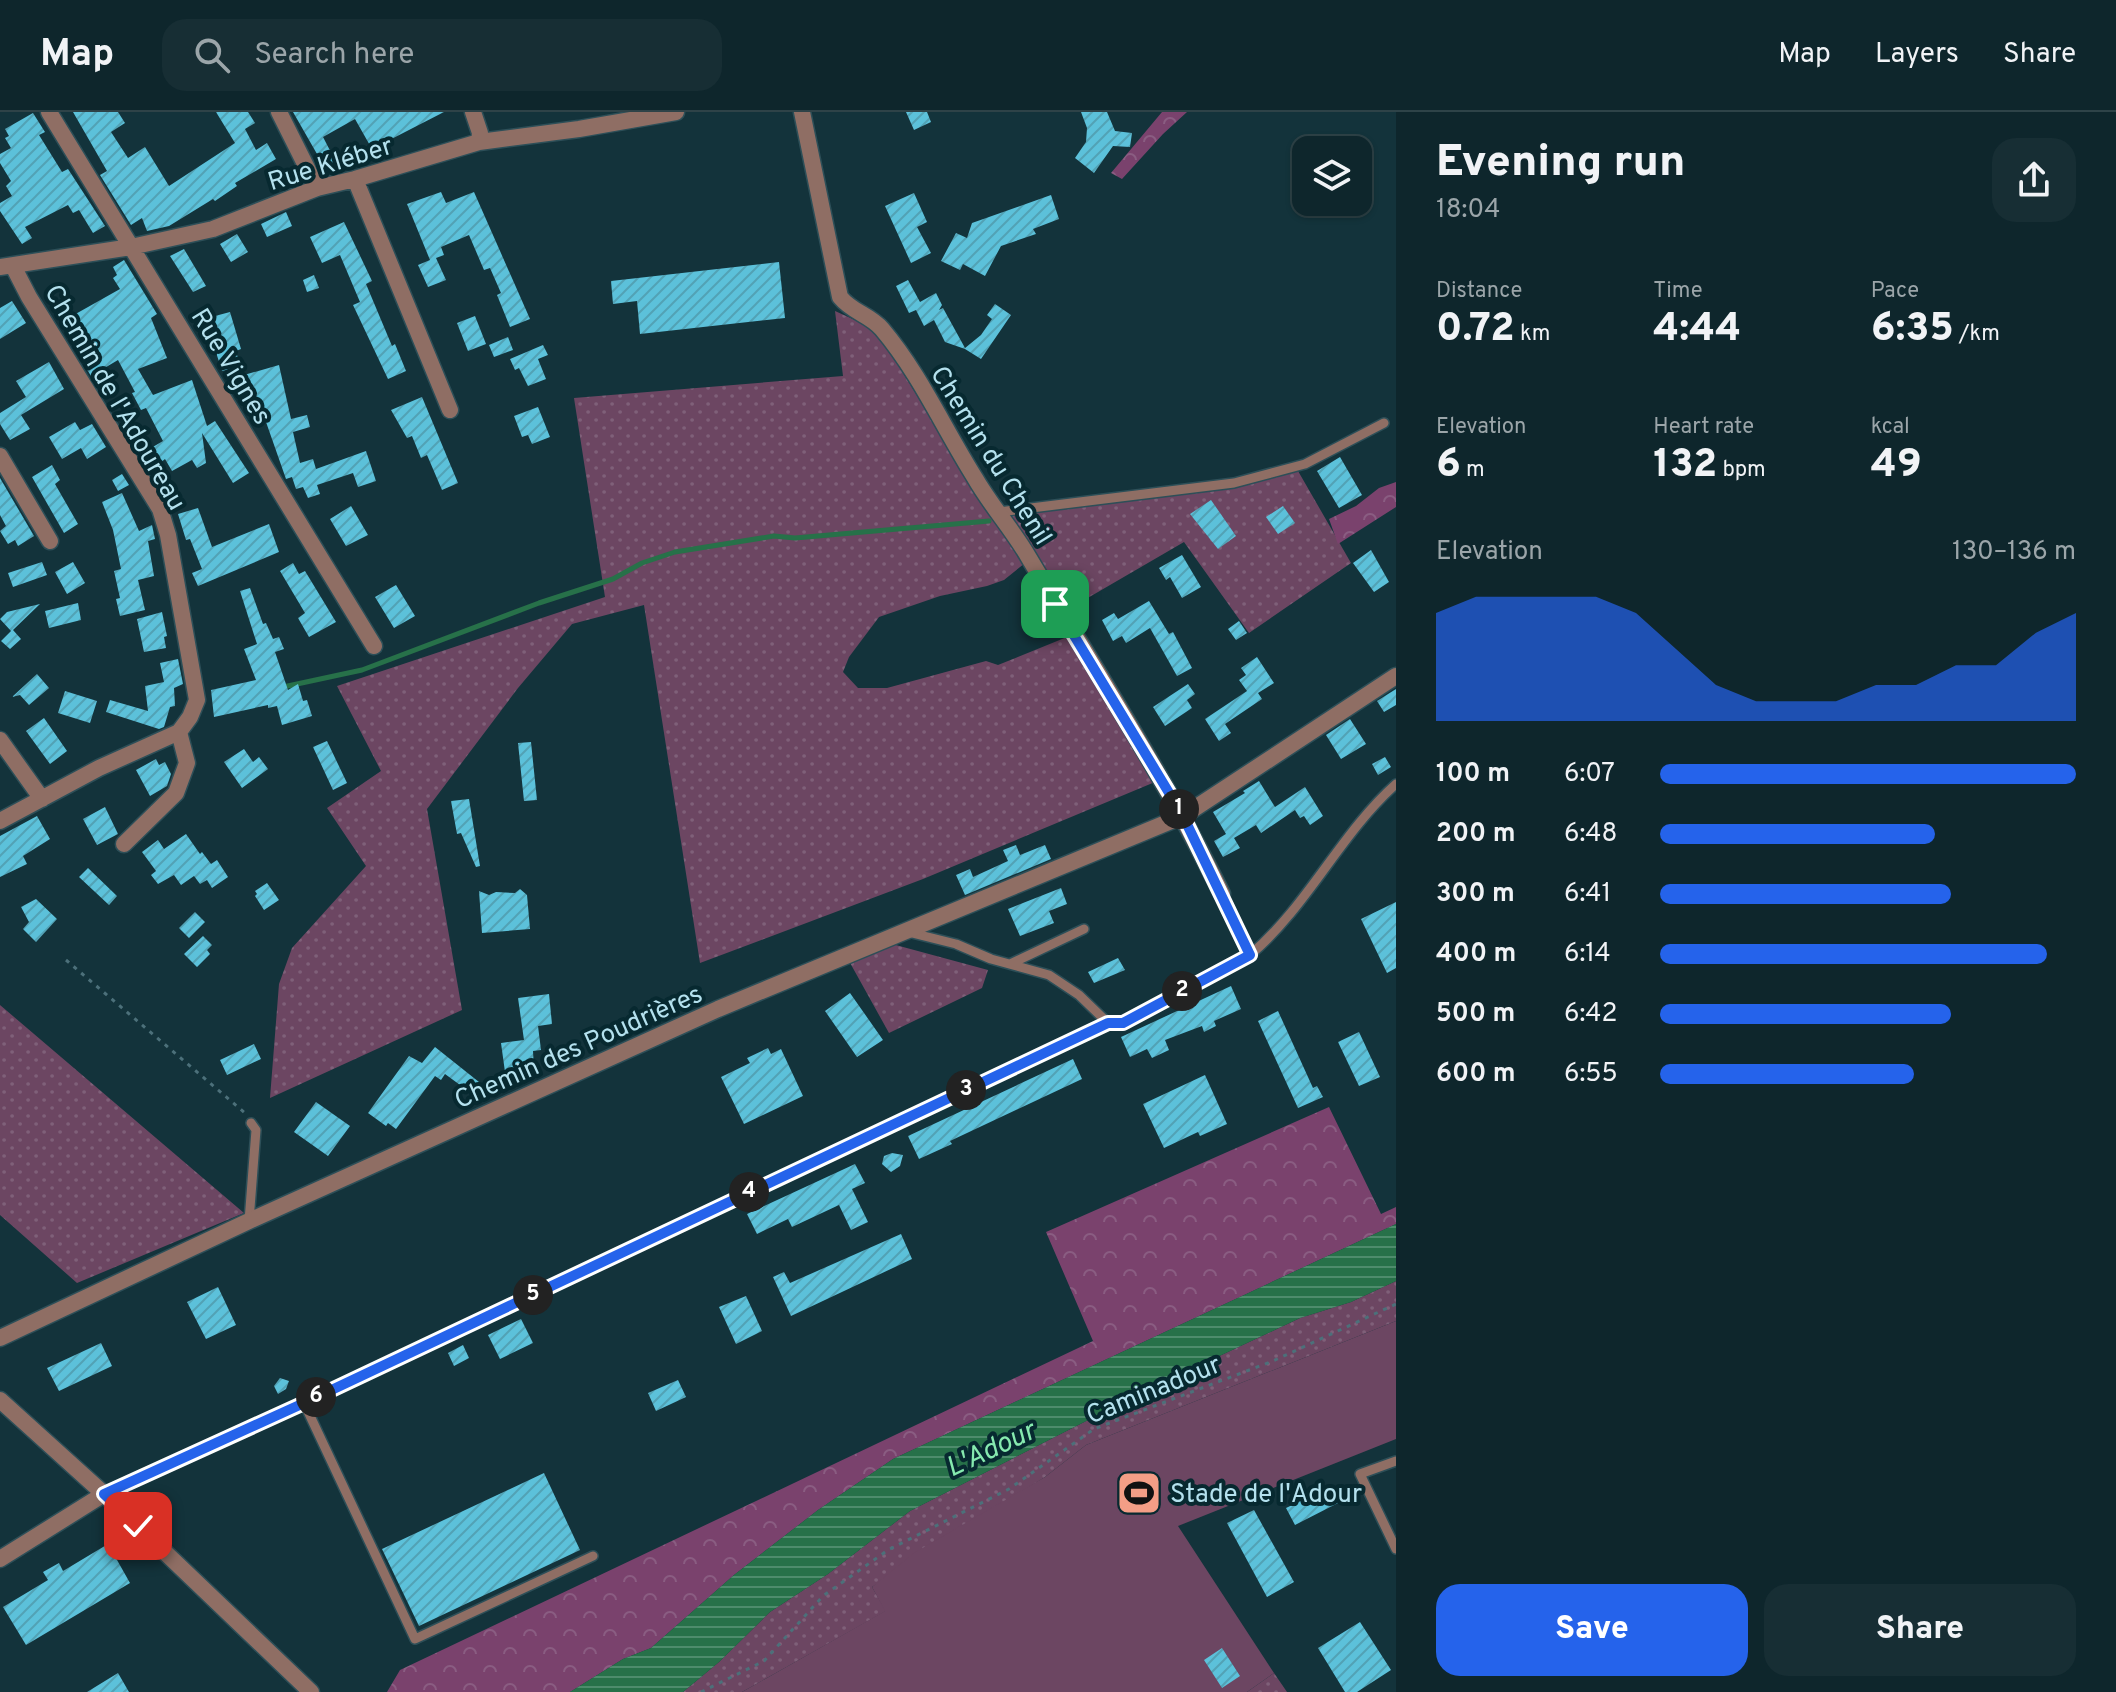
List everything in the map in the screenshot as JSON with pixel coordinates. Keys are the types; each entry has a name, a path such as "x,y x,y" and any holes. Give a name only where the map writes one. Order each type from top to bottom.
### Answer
{"street":[{"name":"Rue Vignes","path":"49,112 374,646"},
{"path":"279,112 317,188"},
{"path":"473,112 480,133 479,142"},
{"name":"Rue Kléber","path":"6,267 131,247 213,229 317,188 479,142 676,112"},
{"name":"Chemin du Chenil","path":"802,112 840,297 850,309 870,317 883,330 920,383 976,480 1028,556 1183,816"},
{"path":"355,179 450,410"},
{"name":"Chemin de l'Adoureau","path":"6,267 29,297 160,509 168,535 197,700 179,732"},
{"path":"0,456 50,541"},
{"name":"Chemin des Poudrières","path":"0,1338 249,1221 718,1009 1183,816 1396,676"},
{"path":"0,821 99,768 179,732 187,763 176,793 124,844"},
{"path":"0,740 42,799"},
{"path":"1183,816 1222,894"},
{"path":"0,1400 104,1494 311,1692"},
{"path":"0,1559 104,1494"}],"lane":[{"path":"999,512 1263,477 1305,464 1384,423"},
{"path":"104,1494 304,1403 1108,1023 1123,1023 1250,955 1268,940 1324,873 1369,808 1396,784"},
{"path":"1222,894 1250,955"},
{"path":"1010,964 1084,929"},
{"path":"908,932 956,944 1049,975 1079,995 1108,1023"},
{"path":"249,1221 256,1130 251,1123"},
{"path":"304,1403 415,1639 593,1556"},
{"path":"1396,1461 1360,1474 1396,1549"}],"path":[{"path":"66,960 241,1108 251,1123"},
{"name":"Caminadour","path":"701,1692 764,1661 823,1596 888,1550 1009,1489 1094,1429 1273,1361 1396,1304"}],"shaded area":[{"path":"835,311 866,325 882,339 988,510 1231,482 1294,464 1351,563 1249,633 1184,542 1055,617 1025,563 1004,580 940,596 879,617 849,657 843,672 858,688 887,688 986,661 998,665 1067,637 1155,782 923,879 700,963 644,605 572,624 518,688 427,809 462,1010 270,1098 279,984 292,948 366,866 327,808 381,771 337,686 605,597 574,398 843,376"},
{"path":"892,944 988,970 982,988 889,1033 849,961"},
{"path":"0,1005 244,1213 77,1283 0,1215"},
{"path":"1396,1281 1396,1321 1086,1445 1045,1477 872,1587 886,1611 742,1692 683,1692 770,1612 828,1574 910,1511 1145,1391 1300,1318 1351,1302"},
{"name":"Stade de l'Adour","path":"1396,1321 1396,1439 1178,1526 1274,1673 1247,1692 742,1692 885,1611 872,1587 914,1553 1045,1477 1086,1445"},
{"path":"1274,1673 1287,1692 1247,1692"}],"green space":[{"path":"1162,112 1187,112 1122,179 1111,173"},
{"path":"1396,482 1396,507 1338,544 1329,519 1356,506 1379,488"},
{"path":"1329,1107 1381,1214 1396,1207 1396,1224 893,1459 818,1510 734,1575 651,1648 623,1659 570,1692 387,1692 400,1670 1093,1341 1046,1232"}],"water":[{"name":"L'Adour","path":"1396,1224 1396,1281 1351,1302 1300,1318 1145,1391 910,1511 828,1574 770,1612 683,1692 570,1692 623,1659 651,1648 734,1575 818,1510 893,1459"}],"building":[{"path":"73,112 118,112 125,123 111,132 128,158 145,147 169,186 235,143 216,112 248,112 255,123 245,129 256,150 267,143 276,159 235,183 237,186 215,201 213,199 169,226 147,231 142,218 131,225 100,175 107,171"},
{"path":"293,112 444,112 372,149 355,119 323,137 337,164 325,168"},
{"path":"906,112 927,112 931,122 914,130"},
{"path":"1081,112 1107,112 1115,131 1132,133 1130,147 1113,146 1094,173 1075,158 1086,142 1087,128"},
{"path":"33,113 45,132 39,135 62,172 68,169 105,226 93,233 79,210 73,213 68,205 25,227 32,238 22,244 0,211 0,203 12,196 6,186 11,181 0,163 0,154 11,148 5,138 9,136 5,129"},
{"path":"441,192 446,203 474,192 530,319 510,327 490,268 484,270 469,235 441,247 444,255 436,258 446,280 428,287 418,265 430,260 407,204"},
{"path":"914,193 927,222 917,227 931,253 911,263 885,206"},
{"path":"1051,195 1059,219 1033,229 1036,234 1001,246 985,276 963,264 960,270 941,261 956,233 967,238 972,223"},
{"path":"286,212 292,226 267,237 261,224"},
{"path":"344,222 372,281 366,284 406,371 388,379 353,305 360,302 340,255 322,263 310,237"},
{"path":"237,234 248,252 231,262 220,244"},
{"path":"184,249 206,286 193,292 170,256"},
{"path":"124,260 157,314 151,318 167,358 138,369 153,395 192,380 207,426 215,421 249,473 233,483 202,433 206,463 197,468 192,460 172,471 165,459 160,463 151,448 163,441 146,408 141,410 118,360 91,376 74,348 82,346 69,325 75,324 72,316 120,289 113,278 117,275 113,267"},
{"path":"779,262 785,318 640,334 637,301 613,304 611,281"},
{"path":"314,275 319,288 307,292 303,280"},
{"path":"908,280 920,302 936,293 942,305 939,310 943,308 965,348 981,335 992,319 987,315 995,304 1011,315 981,359 945,342 934,320 924,326 916,310 909,313 896,286"},
{"path":"12,301 26,323 0,339 0,308"},
{"path":"230,312 241,349 236,351 240,366 222,371 213,343 209,345 197,327 215,316"},
{"path":"475,316 486,344 468,351 457,323"},
{"path":"508,337 513,350 494,357 489,345"},
{"path":"543,345 548,355 538,359 546,379 528,386 519,368 515,370 510,359"},
{"path":"49,362 64,389 21,415 30,429 10,440 0,424 0,413 26,397 16,381"},
{"path":"279,365 291,419 307,415 310,427 293,432 300,463 313,459 316,469 366,451 376,481 358,487 353,473 317,485 320,494 308,498 303,487 296,489 292,477 286,479 266,422 258,424 250,397 246,389 242,391 237,377"},
{"path":"422,397 458,483 442,490 427,455 421,458 412,436 407,438 391,410"},
{"path":"538,407 550,437 532,444 528,435 522,437 514,416"},
{"path":"75,422 80,430 92,424 106,447 87,459 81,448 62,459 49,437"},
{"path":"1340,457 1362,495 1339,508 1317,471"},
{"path":"52,465 60,480 55,484 78,524 64,533 32,477"},
{"path":"122,474 129,485 118,491 112,480"},
{"path":"0,478 34,536 18,546 15,540 8,544 0,531 6,526 0,515"},
{"path":"122,493 139,531 152,525 155,539 148,541 154,576 138,580 145,610 120,616 114,571 121,569 113,530 102,502"},
{"path":"1211,500 1236,536 1218,549 1190,514"},
{"path":"351,506 368,535 346,546 330,519"},
{"path":"1283,506 1295,523 1278,534 1266,517"},
{"path":"198,508 212,547 269,524 279,552 198,586 192,573 202,569 190,539 186,540 178,514"},
{"path":"1371,550 1389,582 1374,592 1353,563"},
{"path":"1182,555 1201,587 1182,598 1170,577 1166,580 1159,568"},
{"path":"42,562 47,575 13,587 8,573"},
{"path":"73,562 85,583 67,594 55,572"},
{"path":"293,563 299,574 305,571 336,622 309,637 298,618 305,613 280,571"},
{"path":"396,585 415,616 394,628 375,597"},
{"path":"250,588 263,624 266,623 273,639 279,637 284,649 275,652 288,690 298,684 312,716 282,725 277,706 268,708 268,705 214,717 211,690 256,680 244,649 257,644 240,591"},
{"path":"1149,601 1169,634 1173,632 1192,668 1177,676 1150,628 1126,643 1122,636 1113,641 1102,620 1114,613 1118,619"},
{"path":"78,603 81,620 49,628 45,611"},
{"path":"40,604 13,630 21,639 10,649 1,641 11,631 0,619 7,612"},
{"path":"162,612 166,648 144,652 137,619"},
{"path":"1239,621 1247,633 1236,640 1228,629"},
{"path":"1257,657 1274,683 1258,693 1262,699 1225,724 1231,733 1219,741 1205,719 1247,691 1239,680 1246,675 1241,668"},
{"path":"178,659 183,684 174,688 175,706 170,707 164,727 159,729 106,712 110,700 148,711 145,686 164,682 160,663"},
{"path":"37,674 49,688 29,705 20,695 12,697"},
{"path":"1188,684 1195,694 1187,700 1192,708 1165,726 1153,707"},
{"path":"1396,689 1396,705 1384,712 1377,701"},
{"path":"65,691 97,701 90,723 58,713"},
{"path":"44,718 67,751 50,764 26,731"},
{"path":"1350,719 1366,744 1341,759 1326,735"},
{"path":"327,741 347,783 333,790 313,747"},
{"path":"531,742 537,800 524,801 518,743"},
{"path":"244,749 253,762 259,757 268,769 242,788 224,762"},
{"path":"1385,757 1391,767 1378,775 1372,764"},
{"path":"156,759 159,765 165,762 171,774 167,786 150,796 136,770"},
{"path":"1259,781 1275,807 1305,787 1323,816 1310,825 1295,810 1261,833 1256,825 1234,838 1240,848 1223,857 1214,841 1226,834 1213,812"},
{"path":"469,799 480,866 476,867 461,833 457,834 451,801"},
{"path":"105,807 118,834 97,845 83,819"},
{"path":"37,816 50,839 23,856 27,864 0,877 0,836"},
{"path":"186,834 211,864 217,860 228,877 212,888 207,880 200,884 194,876 181,885 174,875 158,884 151,875 156,871 142,852 158,840 164,849"},
{"path":"1016,845 1020,855 1045,845 1051,859 965,895 956,875 970,869 973,877 1008,861 1003,850"},
{"path":"88,868 117,896 109,905 79,877"},
{"path":"267,883 279,900 264,910 255,891"},
{"path":"1061,888 1067,904 1049,911 1054,923 1020,936 1008,909"},
{"path":"520,889 527,895 530,929 482,933 479,891 489,895 496,892 515,893"},
{"path":"36,899 57,919 36,942 23,929 29,922 21,907"},
{"path":"1396,902 1396,968 1387,973 1361,919"},
{"path":"195,912 205,922 189,938 179,928"},
{"path":"203,936 212,945 207,950 210,954 197,967 184,954"},
{"path":"1118,958 1125,970 1094,983 1088,972"},
{"path":"1231,986 1241,1009 1214,1021 1216,1026 1204,1032 1202,1026 1165,1040 1169,1050 1152,1058 1147,1049 1130,1057 1121,1037"},
{"path":"850,993 883,1040 857,1057 825,1011"},
{"path":"549,994 552,1024 538,1026 541,1050 533,1051 534,1069 505,1072 501,1043 524,1040 518,998"},
{"path":"1278,1011 1313,1088 1317,1086 1323,1097 1298,1108 1258,1021"},
{"path":"1359,1032 1380,1077 1359,1086 1338,1042"},
{"path":"254,1044 261,1059 227,1075 220,1060"},
{"path":"435,1047 479,1082 471,1093 445,1074 441,1080 435,1076 396,1129 368,1113 409,1056 422,1063"},
{"path":"768,1048 771,1054 781,1049 803,1096 744,1124 721,1077 750,1063 747,1058"},
{"path":"1073,1059 1082,1079 950,1141 952,1144 919,1159 908,1136"},
{"path":"1205,1075 1227,1124 1200,1136 1198,1132 1164,1148 1143,1104"},
{"path":"316,1102 350,1126 328,1156 294,1132"},
{"path":"892,1153 903,1155 900,1166 891,1172 882,1164 884,1156"},
{"path":"855,1164 865,1183 852,1189 868,1222 851,1230 839,1205 792,1227 788,1219 757,1234 747,1214"},
{"path":"901,1234 912,1259 791,1316 773,1277 784,1272 790,1283"},
{"path":"218,1287 236,1325 206,1339 187,1302"},
{"path":"746,1296 762,1331 736,1344 719,1307"},
{"path":"521,1319 533,1343 500,1359 488,1335"},
{"path":"101,1343 112,1366 59,1391 47,1368"},
{"path":"463,1345 469,1358 454,1366 448,1353"},
{"path":"280,1378 289,1381 286,1389 278,1394 274,1386"},
{"path":"678,1380 686,1397 656,1411 648,1393"},
{"path":"544,1473 580,1550 419,1626 382,1549"},
{"path":"1330,1487 1338,1503 1295,1525 1286,1508"},
{"path":"1254,1510 1294,1582 1267,1597 1227,1523"},
{"path":"108,1544 130,1583 26,1645 3,1607 48,1580 43,1572 59,1563 63,1571"},
{"path":"1360,1622 1391,1670 1357,1692 1345,1692 1318,1648"},
{"path":"1222,1648 1240,1676 1222,1688 1204,1660"},
{"path":"118,1673 129,1692 87,1692"}],"waterway":[{"path":"283,687 362,670 539,603 613,579 642,563 675,552 774,536 795,538 989,521"}],"place":[{"name":"Stade de l'Adour","path":"1139,1493"}],"route":[{"path":"138,1526 104,1494 304,1403 1108,1023 1123,1023 1250,955 1183,816 1055,604"}]}
